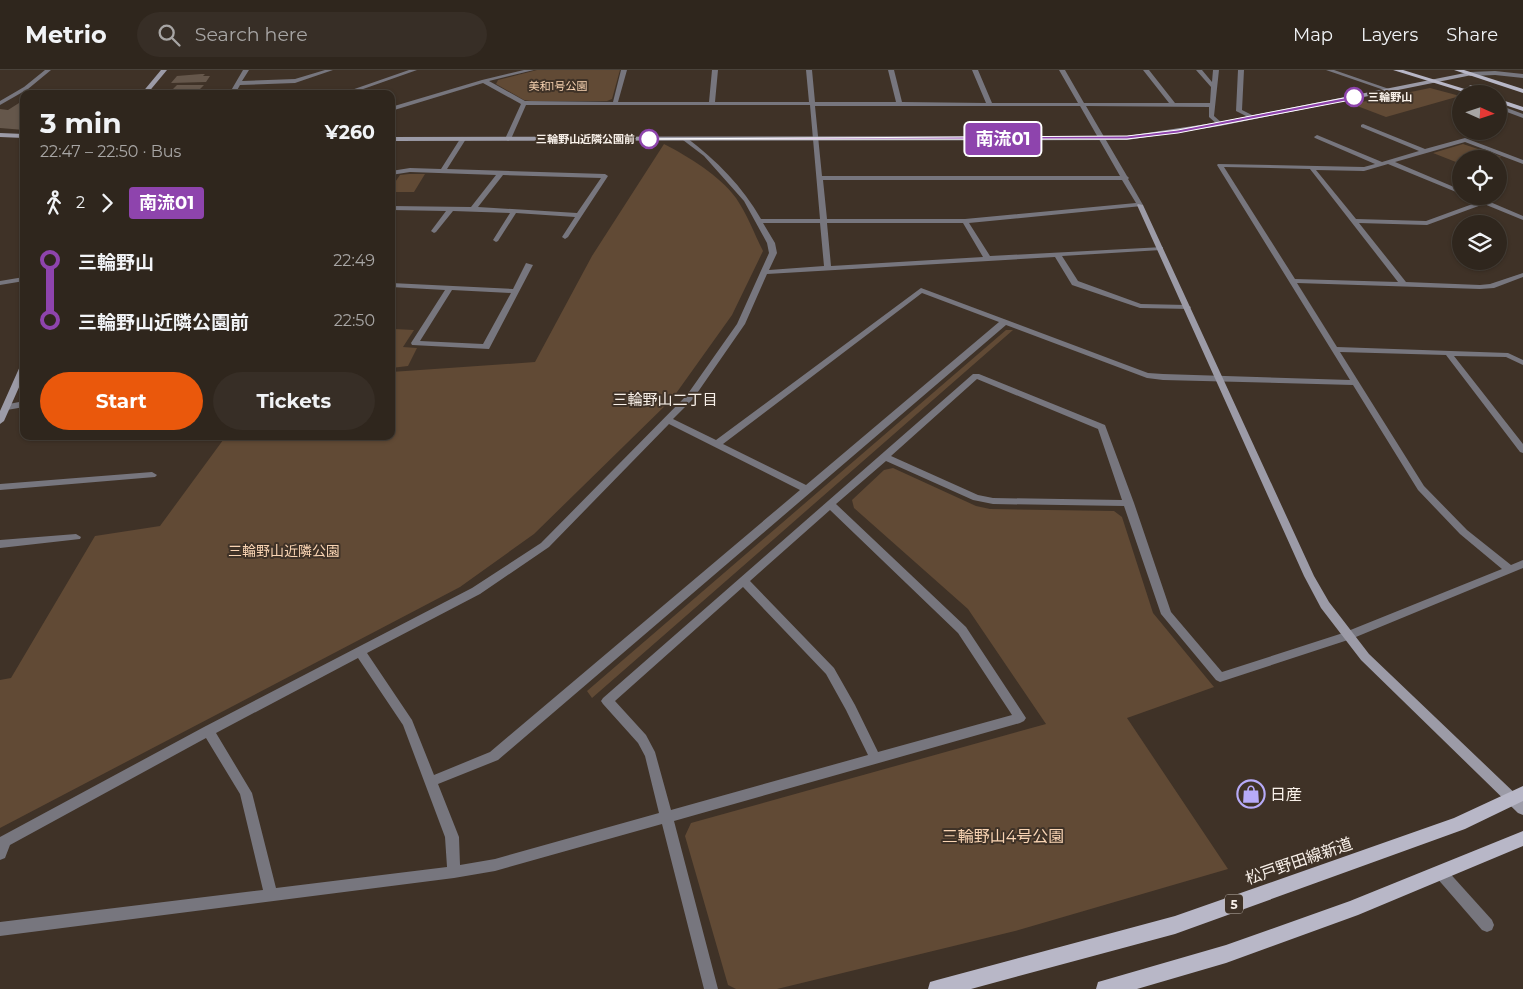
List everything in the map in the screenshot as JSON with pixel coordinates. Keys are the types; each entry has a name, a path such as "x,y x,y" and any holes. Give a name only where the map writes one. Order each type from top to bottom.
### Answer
{"main road":[{"path":"1396,70 1454,85"},
{"path":"1419,70 1460,85"},
{"path":"1457,70 1523,91"},
{"path":"1508,98 1523,103"},
{"path":"1508,104 1523,109"},
{"name":"松戸野田線新道","path":"937,989 1175,925 1460,824 1519,800"},
{"path":"1105,989 1226,954 1352,909 1523,838"}],"street":[{"path":"23,90 48,70"},
{"path":"147,90 164,70"},
{"path":"234,90 246,70"},
{"path":"238,84 295,81 330,70"},
{"path":"355,90 414,70"},
{"path":"395,109 484,81 531,70"},
{"path":"615,103 624,70"},
{"path":"712,103 715,70"},
{"path":"809,70 828,268"},
{"path":"891,70 899,103"},
{"path":"975,70 989,103"},
{"path":"1062,70 1104,138 1140,205 1325,605 1365,657 1519,800"},
{"path":"1146,70 1172,103"},
{"path":"1199,70 1214,87"},
{"path":"1216,70 1211,116 1220,124"},
{"path":"1241,70 1239,111 1252,117"},
{"path":"1329,70 1389,90"},
{"path":"1487,70 1495,73"},
{"path":"395,139 1104,138 1163,133 1220,124 1470,74 1495,73 1523,76"},
{"path":"484,81 524,104 1172,103 1212,105"},
{"path":"0,103 20,91"},
{"path":"508,139 524,104"},
{"path":"1508,110 1523,116"},
{"path":"1364,126 1424,151"},
{"path":"0,135 20,136"},
{"path":"1316,137 1452,189"},
{"path":"443,172 463,139"},
{"path":"0,854 5,841 208,731 476,591 545,544 668,420 690,397 740,324 766,272 773,253 771,243 743,196 706,155 685,139"},
{"path":"1511,570 1473,542 1444,516 1427,495 1220,165 1364,169 1465,140 1523,162"},
{"path":"1312,168 1404,284"},
{"path":"395,172 410,170 605,176 565,238"},
{"path":"473,209 500,174"},
{"path":"820,178 1126,178"},
{"path":"758,221 965,221 1140,205"},
{"path":"1354,221 1427,223 1475,205"},
{"path":"1490,205 1523,218"},
{"path":"395,208 473,209 579,215"},
{"path":"434,231 451,209"},
{"path":"496,240 514,212"},
{"path":"965,221 987,258"},
{"path":"766,272 1161,248"},
{"path":"1057,254 1076,283 1083,286 1140,306 1187,307"},
{"path":"450,288 415,343 486,346 529,265"},
{"path":"1292,281 1480,287 1492,286 1522,276"},
{"path":"0,282 20,280"},
{"path":"395,285 515,291"},
{"path":"718,443 921,290 1147,375 1221,380 1356,384"},
{"path":"430,782 494,756 1005,321"},
{"path":"1335,349 1508,355 1523,363"},
{"path":"1448,353 1523,450"},
{"path":"0,421 20,375"},
{"path":"711,989 665,818 651,756 642,739 607,701 976,376 1102,427 1166,614 1220,677 1347,636 1523,564"},
{"path":"7,406 20,404"},
{"path":"668,420 718,443 808,490"},
{"path":"885,457 976,498 993,501 1129,504"},
{"path":"0,487 152,475"},
{"path":"0,929 271,896 496,865 1020,718 962,630 830,504"},
{"path":"0,544 76,537"},
{"path":"744,580 830,671 852,708 875,758"},
{"path":"361,652 408,723 452,837 454,872"},
{"path":"208,731 246,793 271,896"},
{"path":"1441,873 1487,925"}],"green space":[{"name":"美和1号公園","path":"537,70 620,70 612,99 607,101 524,100 496,84 498,80"},
{"path":"1430,88 1452,94 1452,98 1386,117 1352,104"},
{"name":"三輪野山近隣公園","path":"664,144 703,167 729,190 744,211 763,251 732,315 672,399 534,534 460,587 0,828 0,680 11,678 95,536 160,526 223,440 395,440 395,372 535,362 592,256"},
{"path":"1463,144 1481,150 1452,150 1452,160 1433,153"},
{"path":"425,174 414,192 395,192 395,182 400,175"},
{"path":"395,329 414,330 403,347 417,348 408,366 395,368"},
{"path":"1006,330 1013,330 592,698 587,691"},
{"name":"三輪野山4号公園","path":"893,468 976,506 990,509 1114,511 1122,517 1153,613 1214,687 1127,718 1228,869 1015,931 777,989 736,989 728,985 685,836 691,823 1046,724 968,609 854,508 852,500 884,470"}],"building":[{"path":"205,74 203,76 210,76 206,82 171,83 177,76"},
{"path":"177,85 204,85 199,90 172,90"},
{"path":"20,103 20,130 0,128 0,109 8,110"}],"bus line":[{"name":"南流01","path":"649,139 1127,138 1178,131 1354,97"}],"place":[{"name":"三輪野山","path":"1354,97"},
{"name":"三輪野山近隣公園前","path":"649,139"},
{"name":"日産","path":"1251,794"}],"district":[{"name":"三輪野山二丁目","path":"665,399"}]}
